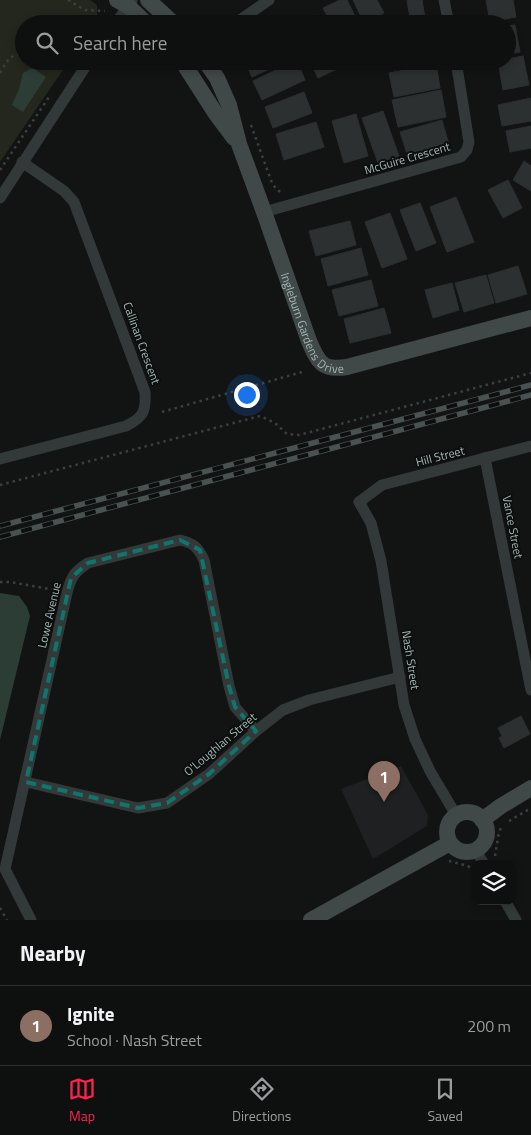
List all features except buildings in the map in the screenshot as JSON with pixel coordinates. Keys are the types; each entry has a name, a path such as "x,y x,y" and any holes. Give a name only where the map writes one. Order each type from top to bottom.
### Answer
{"street":[{"path":"148,0 164,15"},
{"path":"247,15 269,0"},
{"path":"444,0 447,15"},
{"path":"121,4 135,15"},
{"path":"0,198 83,70"},
{"name":"Ingleburn Gardens Drive","path":"188,70 216,114 239,144"},
{"name":"Ingleburn Gardens Drive","path":"211,70 230,105 239,144 314,354 322,365 333,369 531,318"},
{"name":"McGuire Crescent","path":"264,212 461,157 467,150 469,142 457,70"},
{"name":"Callinan Crescent","path":"0,459 126,426 139,419 146,407 146,392 74,202 64,191 22,162"},
{"name":"Hill Street","path":"359,502 382,485 531,446"},
{"name":"Vance Street","path":"485,458 531,690"},
{"name":"Nash Street","path":"359,502 371,523 381,561 404,705 430,771 456,815"},
{"name":"Lowe Avenue","path":"31,920 5,869 71,578 77,570 88,563 180,540 192,542 200,550 204,560 229,686 235,707 256,731"},
{"name":"O'Loughlan Street","path":"26,782 138,808 167,803 209,774 282,710 309,700 400,677"},
{"path":"482,820 531,788"},
{"path":"470,812 482,820 486,833 482,844 476,849 464,851 454,847 450,842 447,836 448,826 456,815 470,812"},
{"path":"311,920 450,842"},
{"path":"476,849 482,860"},
{"path":"508,905 516,920"}],"path":[{"path":"68,0 84,10 121,4"},
{"path":"0,74 6,62 15,55"},
{"path":"0,170 51,93"},
{"path":"251,123 272,183 277,190 286,193"},
{"path":"162,412 302,372"},
{"path":"0,485 260,416 275,423 287,434 299,435 531,373"},
{"path":"0,582 53,590"},
{"path":"495,856 495,848 502,826 531,808"},
{"path":"0,908 7,920"}],"highlighted area":[{"path":"180,540 200,550 235,707 256,731 209,774 167,803 138,808 26,782 71,578 88,563"}],"shaded area":[{"path":"0,0 90,0 97,5 97,15 15,15 15,70 63,70 0,162"},
{"path":"28,70 36,70 46,77 23,112 12,105 23,73"},
{"path":"0,593 19,596 27,607 30,616 0,740"},
{"path":"401,766 428,815 427,826 373,859 341,789"}],"railway":[{"path":"0,526 531,385"},
{"path":"0,537 531,395"}],"place":[{"name":"Ignite","path":"384,802"}]}
